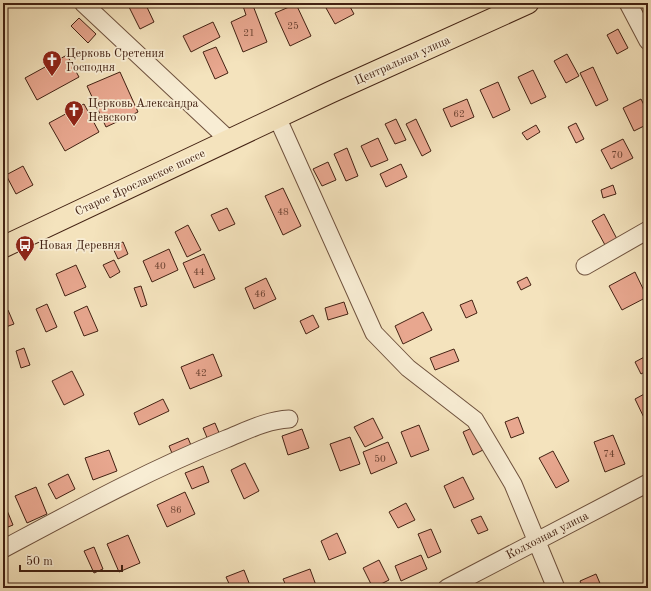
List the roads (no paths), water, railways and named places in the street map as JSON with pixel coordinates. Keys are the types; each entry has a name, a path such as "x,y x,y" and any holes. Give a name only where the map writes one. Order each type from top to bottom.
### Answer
{"main road":[{"name":"Центральная улица","path":"277,117 528,3"},
{"name":"Старое Ярославское шоссе","path":"3,247 277,117"}],"street":[{"path":"83,3 229,140"},
{"path":"628,3 648,42"},
{"path":"277,117 374,332 408,368 475,420 512,484 556,588"},
{"path":"585,266 648,230"},
{"path":"3,549 134,479 202,448 276,419 289,418"},
{"name":"Колхозная улица","path":"447,588 536,540 648,483"}],"place":[{"name":"Церковь Сретения Господня","path":"52,77"},
{"name":"Церковь Александра Невского","path":"74,127"},
{"name":"Новая Деревня","path":"25,262"}]}
